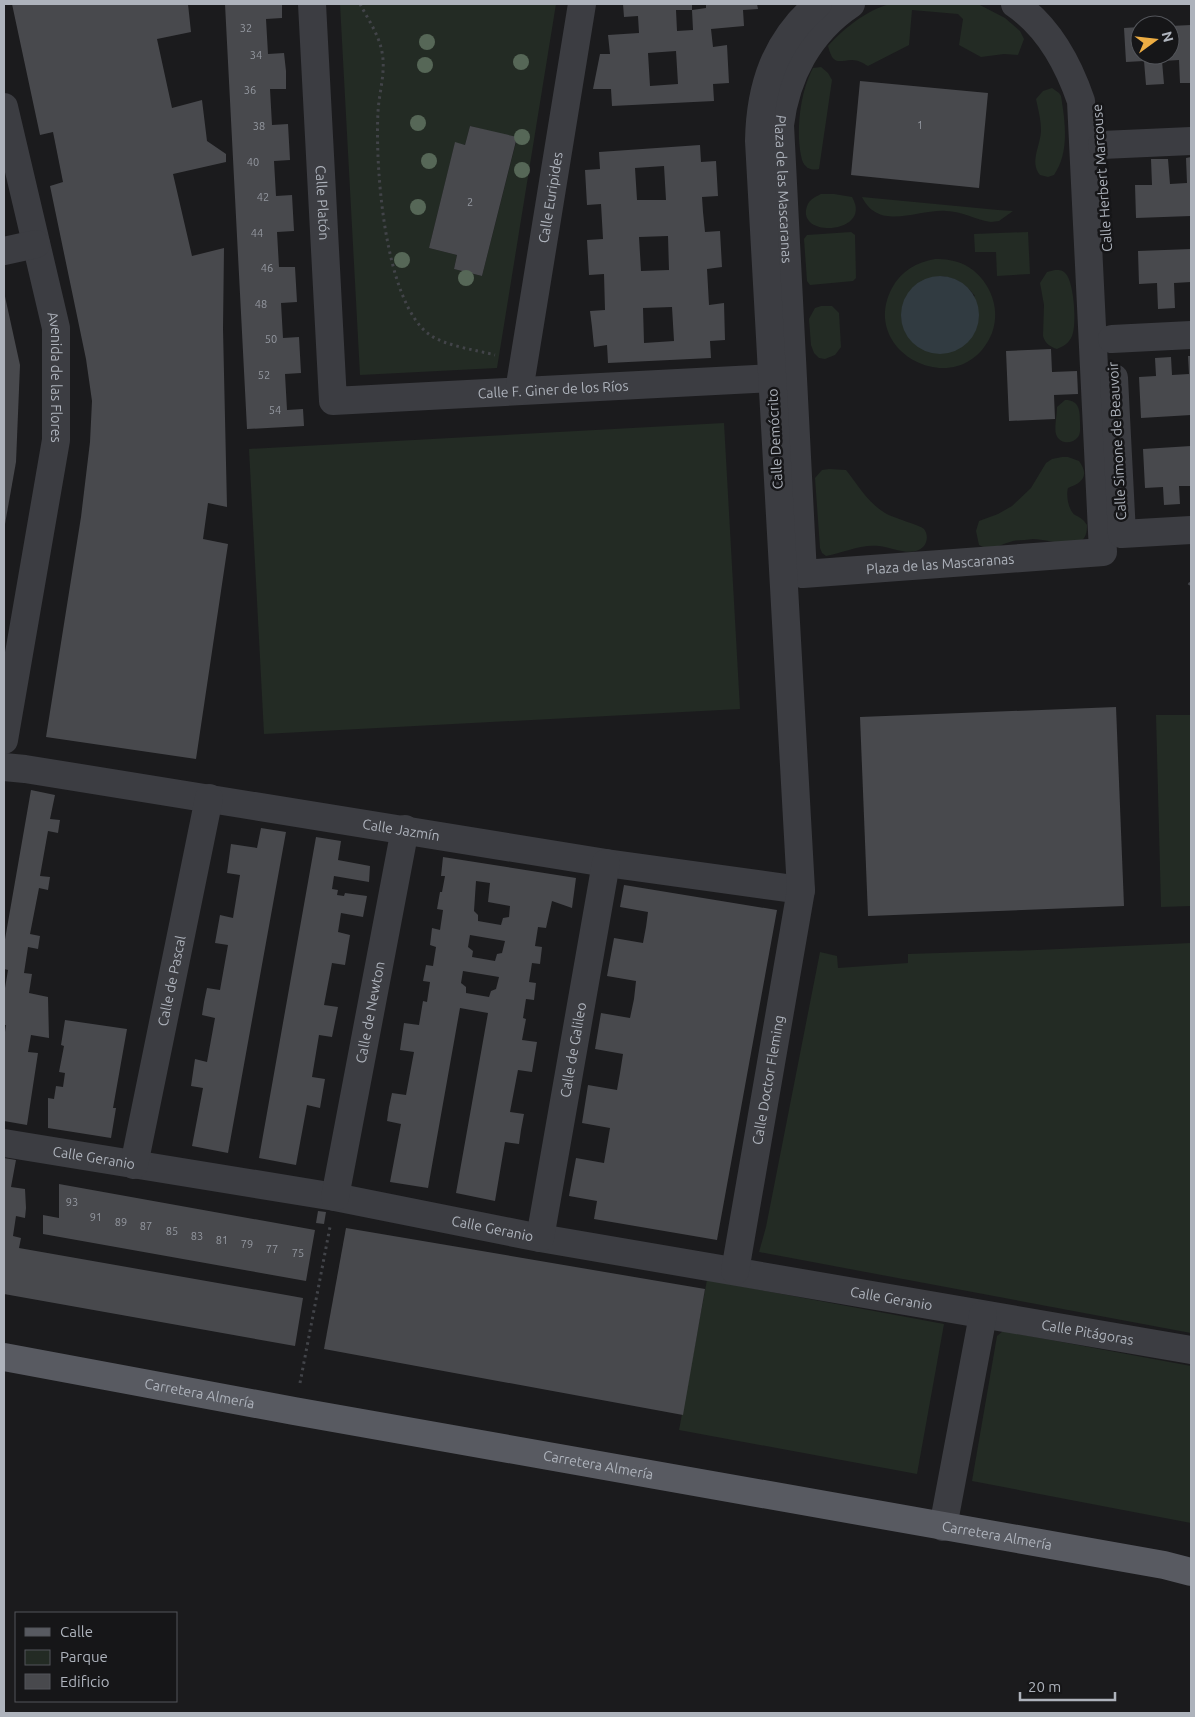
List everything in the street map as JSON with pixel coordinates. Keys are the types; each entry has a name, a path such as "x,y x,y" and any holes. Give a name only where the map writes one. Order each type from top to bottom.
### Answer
{"main road":[{"name":"Carretera Almería","path":"4,1357 294,1412 1164,1565 1191,1572"}],"street":[{"name":"Calle Platón","path":"312,4 332,401"},
{"name":"Calle Euripides","path":"519,391 582,4"},
{"name":"Plaza de las Mascaranas","path":"851,4 830,19 797,65 782,107 780,125 803,574 1103,552 1081,101 1066,63 1053,42 1040,24 1016,4"},
{"name":"Calle Herbert Marcouse","path":"1042,4 1059,20 1076,44 1088,69 1097,96 1102,145 1112,339"},
{"name":"Calle Demócrito","path":"801,890 759,141 760,113 766,85 775,59 788,37 812,7"},
{"name":"Avenida de las Flores","path":"4,107 56,328 56,440 4,740"},
{"path":"1102,145 1191,140"},
{"path":"4,251 36,244"},
{"path":"1112,339 1191,335"},
{"name":"Calle Simone de Beauvoir","path":"1112,339 1122,534 1191,530"},
{"name":"Calle F. Giner de los Ríos","path":"332,401 772,378"},
{"name":"Calle Jazmín","path":"4,767 25,768 606,863 801,890"},
{"name":"Calle de Pascal","path":"134,1165 209,798"},
{"name":"Calle de Newton","path":"335,1197 405,829"},
{"name":"Calle de Galileo","path":"540,1238 606,863"},
{"name":"Calle Doctor Fleming","path":"735,1271 801,890"},
{"name":"Calle Geranio","path":"4,1143 335,1197 540,1238 983,1315"},
{"path":"943,1527 983,1315"},
{"name":"Calle Pitágoras","path":"983,1315 1191,1350"}],"path":[{"path":"360,4 379,39 382,51 384,66 378,112 378,177 385,229 401,289 414,316 430,335 441,341 498,356"},
{"path":"294,1412 335,1197"}],"green space":[{"path":"340,4 556,4 497,368 360,375","holes":["470,126 517,138 482,276 454,269 457,255 429,248 455,143 465,145"]},
{"path":"890,4 978,4 1005,18 1020,31 1024,39 1018,55 1004,54 981,57 959,45 963,19 958,14 912,10 909,45 868,66 852,60 839,61 834,59 828,46 834,39 864,15"},
{"path":"821,67 832,80 819,169 813,170 807,167 802,160 799,125 802,101 809,78 813,68"},
{"path":"1052,88 1061,96 1065,136 1059,166 1054,175 1048,177 1040,175 1035,159 1041,136 1036,99 1043,91"},
{"path":"821,194 852,197 856,209 853,218 846,224 835,228 824,228 814,225 808,219 806,210 813,198"},
{"path":"862,197 1013,211 999,221 991,222 958,212 946,211 889,216 878,214 869,208"},
{"path":"851,232 855,235 856,278 853,281 810,285 807,281 804,239 807,235"},
{"path":"1028,232 1030,274 997,276 996,252 975,252 974,234"},
{"path":"928,260 954,261 973,270 986,285 994,303 995,323 992,333 978,354 959,366 938,368 918,362 900,350 889,333 885,312 892,288 910,268","holes":["939,276 959,282 975,296 902,316 902,308 907,295"]},
{"path":"1055,270 1064,272 1069,279 1073,295 1074,314 1074,331 1072,336 1066,344 1057,349 1048,344 1043,336 1044,305 1040,283 1047,272"},
{"path":"832,306 839,313 841,347 835,355 825,359 819,358 814,353 811,345 809,319 815,308"},
{"path":"1065,400 1070,400 1076,404 1080,414 1079,435 1075,440 1069,442 1060,440 1055,432 1057,407"},
{"path":"724,423 740,709 264,734 249,449"},
{"path":"1062,457 1079,461 1084,471 1081,481 1068,488 1067,494 1069,506 1073,513 1087,525 1085,537 1079,542 1069,544 1033,539 1013,541 992,548 979,545 976,531 979,521 1012,506 1031,488 1046,463 1052,459"},
{"path":"822,470 846,470 879,509 924,529 927,538 925,545 913,552 872,546 858,547 826,556 822,553 820,548 815,478"},
{"path":"1156,715 1191,715 1191,906 1161,907"},
{"path":"1191,943 1191,1333 759,1252 766,1227 820,952 837,956 838,968 908,963 908,954"},
{"path":"707,1280 944,1324 917,1474 679,1430"},
{"path":"1003,1331 1191,1366 1191,1523 972,1481 997,1336"}],"shaded area":[{"path":"940,276 955,279 972,293 976,300 979,315 976,330 962,347 955,351 940,354 925,351 908,337 904,330 901,315 904,300 918,283 925,279"}],"building":[{"path":"12,4 188,4 191,32 157,39 172,108 202,100 207,141 226,154 226,162 173,174 192,256 224,248 223,329 227,507 208,503 203,539 228,544 196,759 46,737 81,517 90,442 92,401 86,359 50,186 63,182 53,132 40,135"},
{"path":"225,4 282,4 282,18 266,19 268,54 284,53 286,89 270,89 272,125 288,124 290,160 274,161 276,196 292,195 294,231 277,232 279,267 295,267 297,302 281,303 283,338 299,337 301,373 285,374 287,410 303,409 304,426 247,429"},
{"path":"623,4 692,4 692,10 706,8 706,4 757,4 758,9 743,10 744,26 711,29 713,47 727,45 729,83 713,84 714,101 612,106 611,89 593,89 600,54 610,54 608,35 639,33 638,16 624,17","holes":["676,10 692,10 693,30 677,31","676,51 678,84 650,86 648,53"]},
{"path":"1191,25 1191,83 1180,83 1180,26"},
{"path":"1124,28 1130,28 1130,62 1126,62"},
{"path":"1144,65 1162,65 1164,84 1146,85"},
{"path":"860,81 988,93 979,188 851,175"},
{"path":"470,126 517,137 482,276 454,269 457,255 429,248 455,142 465,145"},
{"path":"700,145 701,162 716,161 718,196 702,197 705,232 720,231 722,267 707,269 709,305 724,303 725,340 710,341 711,358 608,363 607,345 594,347 590,311 605,310 604,274 589,275 587,240 603,239 601,204 587,205 585,170 600,169 599,152","holes":["664,166 666,200 637,200 635,168","668,236 669,270 641,271 639,237","672,307 674,341 644,343 643,308"]},
{"path":"1191,157 1191,216 1136,218 1135,185 1152,185 1151,159 1168,159 1170,184 1187,183 1186,158"},
{"path":"1191,249 1191,282 1174,283 1175,308 1158,309 1157,283 1139,284 1138,251"},
{"path":"4,292 20,365 16,462 5,524"},
{"path":"1051,349 1052,372 1077,371 1078,394 1054,395 1055,419 1009,421 1006,351"},
{"path":"1188,356 1191,356 1191,415 1141,418 1139,377 1156,376 1155,358 1171,357 1172,375 1189,374"},
{"path":"1191,446 1191,486 1179,486 1180,504 1164,505 1163,487 1145,488 1143,449"},
{"path":"1116,707 1124,906 868,916 860,717"},
{"path":"31,790 55,795 50,819 60,820 58,833 48,831 40,876 50,877 48,890 39,888 30,934 40,936 38,949 28,947 24,973 32,974 29,993 48,997 49,1038 31,1035 28,1052 38,1053 27,1125 4,1121 4,1039 6,1025 4,1025 4,994 8,970 4,969 4,945"},
{"path":"261,828 286,832 228,1153 192,1146 203,1088 191,1086 195,1059 207,1062 215,1018 202,1015 207,988 220,990 228,945 215,943 220,915 233,918 240,875 227,873 231,844 257,848"},
{"path":"316,837 341,841 338,860 370,866 369,882 334,876 332,889 338,890 337,895 344,896 345,893 367,896 363,917 341,913 338,932 350,935 345,965 332,963 324,1005 338,1007 332,1037 319,1035 312,1077 325,1079 320,1108 307,1105 296,1165 259,1158"},
{"path":"443,857 576,878 572,908 552,901 546,928 538,927 535,946 542,947 540,964 532,963 529,982 536,983 534,1000 526,999 523,1018 526,1019 522,1040 537,1042 532,1072 518,1070 510,1112 524,1114 519,1144 505,1142 495,1201 456,1193 488,1013 460,1008 428,1188 390,1182 401,1124 387,1121 389,1107 392,1093 406,1095 414,1052 400,1050 404,1023 419,1025 423,1001 427,1002 430,982 423,981 426,965 433,966 436,947 430,945 432,928 440,930 443,910 437,909 445,876 441,876","holes":["476,881 490,883 488,902 510,906 509,917 503,918 501,925 478,921 478,915 474,911","470,935 505,941 502,953 497,954 495,961 472,957 473,951 468,947","463,971 499,977 496,989 491,991 489,997 466,993 466,987 461,983"]},
{"path":"624,885 777,910 717,1240 594,1219 597,1201 569,1196 576,1158 604,1163 610,1128 582,1123 588,1085 617,1090 620,1073 623,1054 595,1049 601,1013 630,1018 634,999 636,981 607,976 614,938 643,943 646,927 648,912 620,907"},
{"path":"65,1020 127,1029 113,1108 116,1108 111,1138 48,1128 48,1098 54,1099 56,1086 63,1087 65,1073 59,1072 64,1046 61,1045"},
{"path":"4,1158 16,1160 11,1187 25,1189 25,1218 16,1216 13,1236 21,1238 19,1248 303,1298 295,1346 4,1294"},
{"path":"59,1184 315,1230 306,1281 43,1234 43,1215 59,1218"},
{"path":"318,1211 326,1212 324,1224 316,1223"},
{"path":"346,1228 705,1289 683,1415 324,1349"}]}
